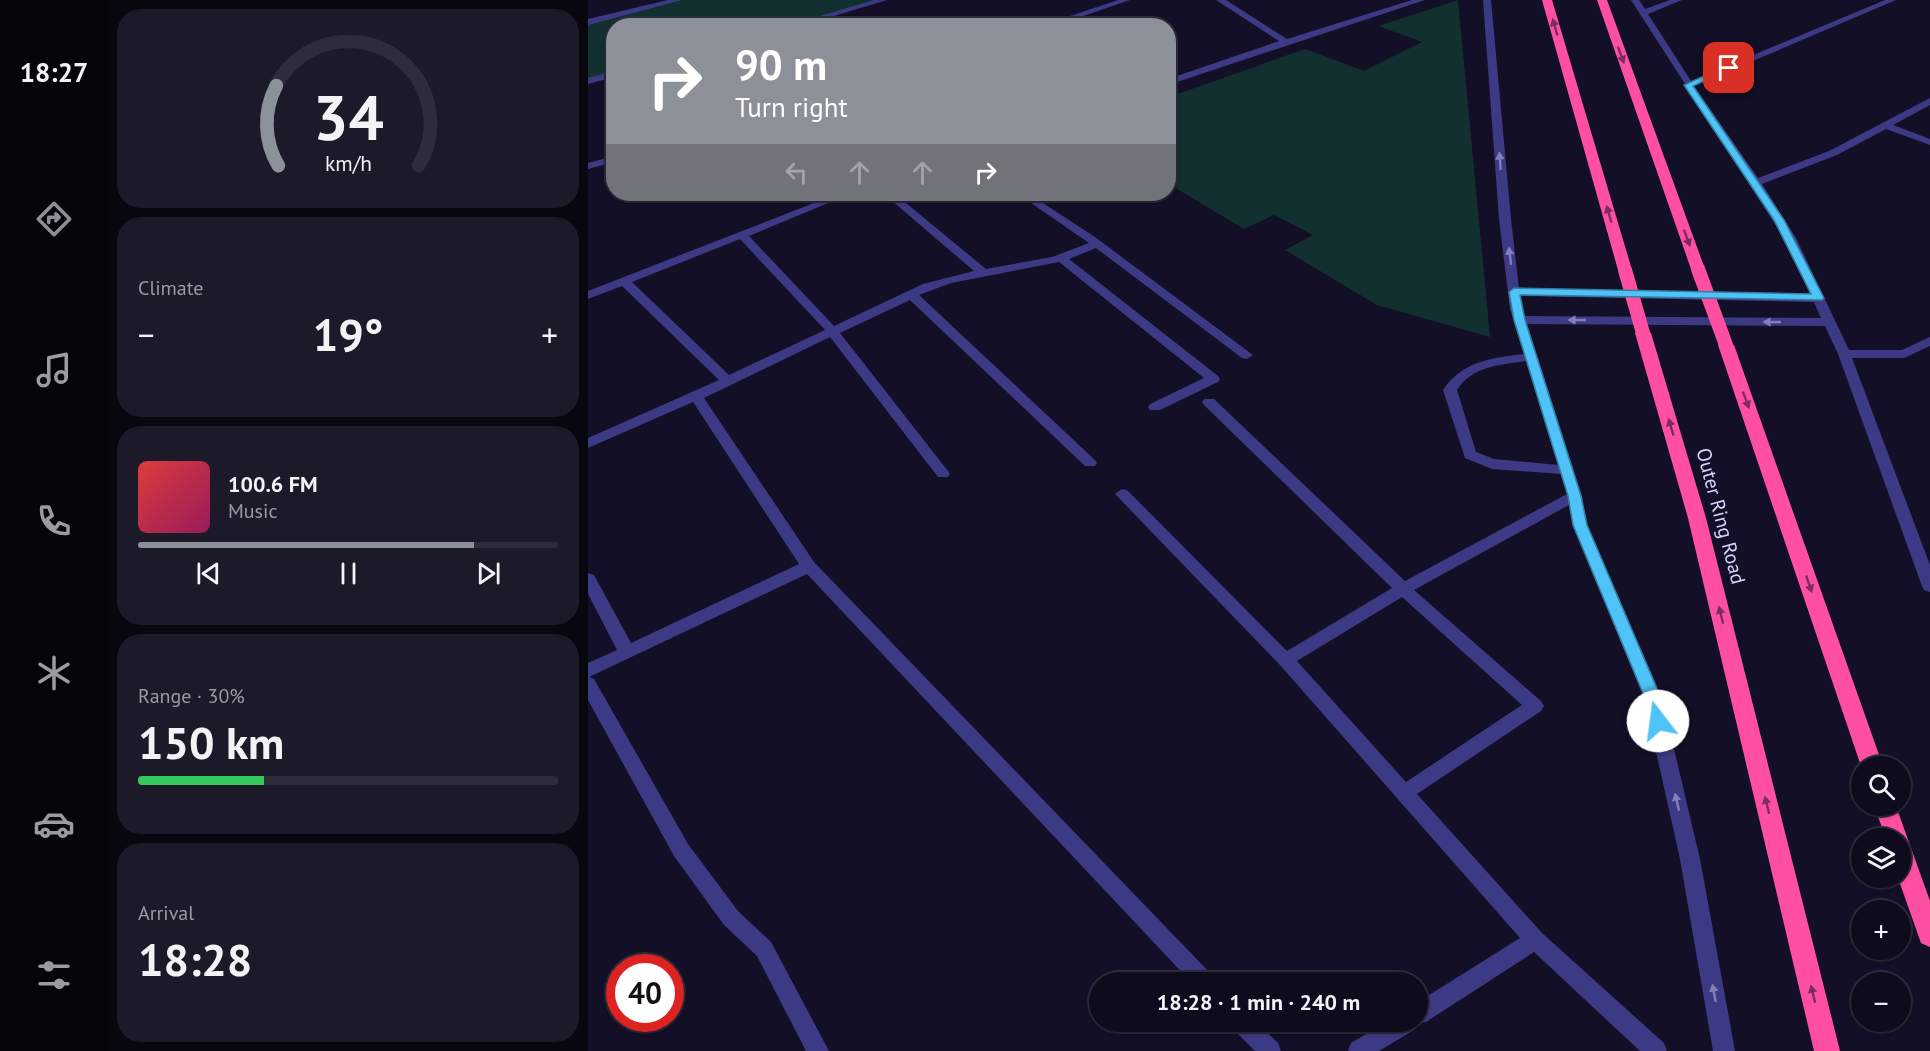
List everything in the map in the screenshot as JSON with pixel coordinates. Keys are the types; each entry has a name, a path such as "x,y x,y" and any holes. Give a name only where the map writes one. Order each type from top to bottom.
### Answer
{"highway":[{"name":"Outer Ring Road","path":"1547,0 1697,518 1827,1051"},
{"path":"1602,0 1726,345 1869,756"},
{"path":"1911,881 1930,935"}],"street":[{"path":"588,22 678,0"},
{"path":"819,18 883,0"},
{"path":"1069,18 1126,0"},
{"path":"1220,0 1286,42"},
{"path":"1176,79 1421,0"},
{"path":"1488,0 1505,219 1514,292 1520,320 1575,496 1580,525 1653,698 1690,859 1724,1051"},
{"path":"1635,0 1790,238 1844,354 1930,586"},
{"path":"1643,14 1678,0"},
{"path":"1689,85 1892,0"},
{"path":"588,81 606,76"},
{"path":"1756,183 1833,153 1930,101"},
{"path":"1885,125 1930,142"},
{"path":"588,166 606,161"},
{"path":"588,295 827,201"},
{"path":"897,201 984,273"},
{"path":"1034,201 1091,239 1247,355"},
{"path":"741,234 832,331 943,474"},
{"path":"588,443 696,396 943,281 1060,257 1095,244"},
{"path":"1060,257 1213,379 1155,407"},
{"path":"624,281 728,381"},
{"path":"1514,292 1819,298"},
{"path":"911,294 1090,463"},
{"path":"1520,320 1830,322"},
{"path":"1844,354 1904,354 1930,341"},
{"path":"1531,357 1486,363 1471,369 1454,382 1450,390 1470,455 1502,466 1566,470"},
{"path":"696,396 808,566 1195,972"},
{"path":"1209,402 1403,589 1535,706 1404,793"},
{"path":"1122,494 1286,660 1535,940 1656,1051"},
{"path":"1286,660 1403,589 1575,496"},
{"path":"588,671 808,566"},
{"path":"588,579 627,652"},
{"path":"588,684 681,850 731,918 764,949 818,1051"},
{"path":"1428,1008 1535,940"},
{"path":"1252,1032 1270,1051"},
{"path":"1359,1051 1390,1032"}],"green space":[{"path":"678,0 883,0 816,18 606,18 606,76 588,81 588,22"},
{"path":"1458,0 1490,337 1377,305 1285,250 1313,235 1274,215 1244,229 1176,188 1176,95 1305,49 1364,71 1422,42 1378,26"}],"route":[{"path":"1658,721 1653,698 1580,525 1575,496 1516,309 1514,292 1819,298 1790,238 1756,183 1689,85 1729,68"}]}
